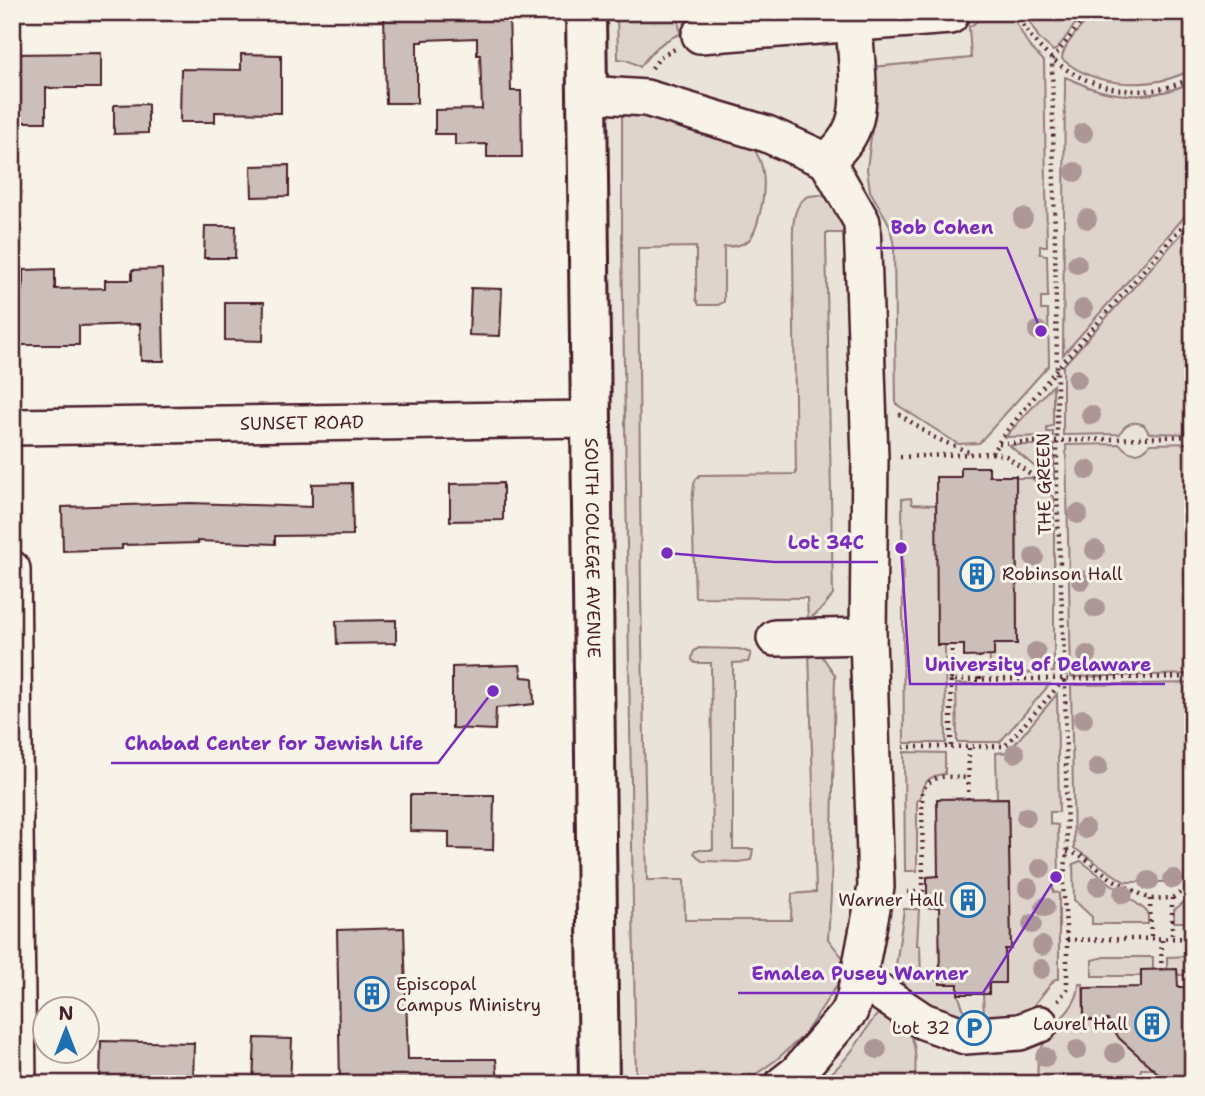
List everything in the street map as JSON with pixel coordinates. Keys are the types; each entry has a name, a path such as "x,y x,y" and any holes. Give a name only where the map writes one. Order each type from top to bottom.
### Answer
{"main road":[{"name":"SOUTH COLLEGE AVENUE","path":"586,12 599,1084"}],"street":[{"path":"700,35 950,16"},
{"path":"827,161 842,145 854,125 858,92 854,23"},
{"path":"587,94 646,98 766,134 827,161 862,222 870,458 868,636 876,887 850,1011 797,1073 783,1084"},
{"name":"SUNSET ROAD","path":"12,427 592,419"},
{"path":"12,569 18,1084"},
{"path":"775,638 868,636"},
{"path":"859,978 923,1021 965,1036 1020,1032 1040,1024"}],"path":[{"path":"1017,12 1035,43 1052,60 1078,77 1104,87 1133,91 1161,88 1193,76"},
{"path":"1052,60 1089,12"},
{"name":"THE GREEN","path":"1040,1024 1067,989 1063,885 1067,852 1065,679 1057,494 1052,60"},
{"path":"992,453 1057,369 1193,214"},
{"path":"868,395 933,438 972,454"},
{"path":"998,443 1193,436"},
{"path":"870,458 992,453 1006,456 1057,494"},
{"path":"951,747 952,645"},
{"path":"980,656 980,680"},
{"path":"951,680 1193,677"},
{"path":"872,747 1006,746 1065,679"},
{"path":"968,799 969,748"},
{"path":"901,892 925,892 922,791 926,784 941,776 968,778"},
{"path":"1067,852 1080,855 1112,879 1150,899 1171,898 1193,884"},
{"path":"1171,898 1172,939"},
{"path":"1150,899 1151,939"},
{"path":"1067,940 1193,938"},
{"path":"1161,971 1162,939"}],"shaded area":[{"path":"602,12 1193,12 1193,1084 616,1084"},
{"path":"617,12 678,12 680,34 657,47 640,67 630,61 618,59"},
{"path":"984,12 1010,12 1029,46 1044,61 1047,246 1040,246 1040,254 1047,255 1048,297 1041,297 1041,310 1048,310 1049,365 979,443 958,444 896,404 894,246 887,220 870,191 867,169 873,120 872,67 971,58 969,26"},
{"path":"1024,12 1084,12 1053,51 1039,38"},
{"path":"1095,12 1186,12 1193,17 1193,69 1161,81 1126,83 1109,81 1076,69 1062,59 1063,53 1075,34"},
{"path":"1065,77 1103,92 1129,95 1156,94 1193,81 1193,207 1063,355"},
{"path":"622,110 742,139 757,154 764,185 759,217 752,237 739,245 724,247 724,302 718,305 699,305 696,299 696,247 638,248 647,880 684,880 685,920 791,920 792,894 816,892 809,650 820,653 835,675 828,939 848,968 804,1035 776,1060 742,1084 636,1084"},
{"path":"821,195 833,201 851,233 826,233 833,595 808,619 807,598 695,597 692,503 694,484 700,475 796,474 793,224 800,203 808,196"},
{"path":"1193,221 1193,434 1149,433 1144,425 1133,423 1126,425 1120,434 1063,435 1063,366"},
{"path":"1053,385 1053,426 1047,427 1047,432 1053,432 1053,436 1005,437"},
{"path":"1193,443 1193,674 1071,677 1066,445 1120,444 1127,451 1135,453 1143,451 1150,444"},
{"path":"1009,445 1054,445 1054,483"},
{"path":"1016,478 1032,478 1054,498 1054,672 989,674 994,644 1017,644"},
{"path":"911,498 912,504 936,505 945,645 946,743 904,743 902,499"},
{"path":"699,648 739,649 751,653 748,662 733,663 733,849 753,849 751,860 702,861 694,853 695,850 713,850 711,663 695,663 692,660 693,652"},
{"path":"1193,683 1193,879 1189,882 1125,882 1074,848 1071,685"},
{"path":"956,684 1050,684 1000,742 957,742"},
{"path":"1057,694 1059,812 1050,812 1050,824 1058,825 1059,877 1053,877 1053,892 1059,893 1059,979 1055,979 1030,1010 1014,1016 984,1018 983,994 989,994 989,983 1005,983 1005,949 1011,949 1008,799 997,798 996,753 1008,752"},
{"path":"904,752 945,753 945,774 934,776 927,781 920,800 917,800 917,871 905,871"},
{"path":"1081,861 1144,909 1148,913 1148,924 1092,924 1092,917 1074,900 1073,864"},
{"path":"1193,895 1193,922 1174,922 1174,910"},
{"path":"904,909 919,909 917,945 920,946 921,980 958,984 958,994 968,1022 959,1021 914,997 895,973"},
{"path":"1193,956 1193,975 1178,975 1177,970 1167,970 1167,957"},
{"path":"1104,957 1153,957 1153,970 1141,976 1092,976 1092,960"},
{"path":"1079,984 1083,984 1084,1020 1108,1020 1152,1056 1152,1069 1141,1069 1140,1074 1060,1075 1059,1084 1038,1084 1038,1059 1048,1037 1046,1033 1072,1005"},
{"path":"879,1013 883,1013 910,1035 915,1055 915,1084 819,1084 845,1058"}],"building":[{"path":"384,12 509,12 511,91 521,91 522,157 487,157 487,144 455,145 455,134 435,134 435,110 482,109 477,38 417,42 417,103 386,103"},
{"path":"101,53 101,88 46,88 46,122 12,122 12,54"},
{"path":"241,54 281,55 281,113 215,112 215,122 180,122 181,69 241,70"},
{"path":"148,104 148,133 114,134 114,105"},
{"path":"289,165 289,196 252,197 251,166"},
{"path":"205,226 236,226 235,258 204,258"},
{"path":"55,269 55,289 105,288 105,280 132,280 132,270 162,269 164,361 141,361 140,324 79,326 79,345 12,345 12,291 23,291 23,270"},
{"path":"471,288 502,289 500,336 469,335"},
{"path":"225,302 264,302 263,341 225,340"},
{"name":"Robinson Hall","path":"961,467 989,467 989,476 1016,476 1017,644 994,644 994,656 964,657 964,645 937,645 936,477 961,477"},
{"path":"352,483 353,535 275,536 275,544 198,541 122,545 122,549 63,551 62,507 191,503 312,507 312,484"},
{"path":"503,483 503,520 450,521 450,484"},
{"path":"396,620 396,643 337,644 336,621"},
{"path":"520,665 522,677 533,678 534,704 496,708 495,730 452,728 452,667"},
{"path":"410,795 494,795 493,850 449,849 449,832 410,831"},
{"name":"Warner Hall","path":"1008,798 1011,949 1005,949 1005,983 989,983 989,994 958,994 958,984 940,984 939,907 927,908 927,877 938,876 937,799"},
{"name":"Episcopal Campus Ministry","path":"404,928 408,1059 496,1059 498,1084 340,1084 337,930"},
{"name":"Laurel Hall","path":"1177,969 1178,987 1193,987 1193,1084 1170,1084 1119,1038 1108,1020 1084,1020 1084,988 1141,987 1141,970"},
{"path":"255,1038 292,1039 290,1084 253,1084"},
{"path":"102,1041 194,1043 193,1084 100,1084"}],"place":[{"name":"Bob Cohen","path":"1041,331"},
{"name":"University of Delaware","path":"901,548"},
{"name":"Lot 34C","path":"667,553"},
{"name":"Robinson Hall","path":"977,574"},
{"name":"Chabad Center for Jewish Life","path":"493,691"},
{"name":"Emalea Pusey Warner","path":"1056,877"},
{"name":"Warner Hall","path":"968,900"},
{"name":"Episcopal Campus Ministry","path":"372,994"},
{"name":"Laurel Hall","path":"1152,1024"},
{"name":"Lot 32","path":"974,1028"}]}
